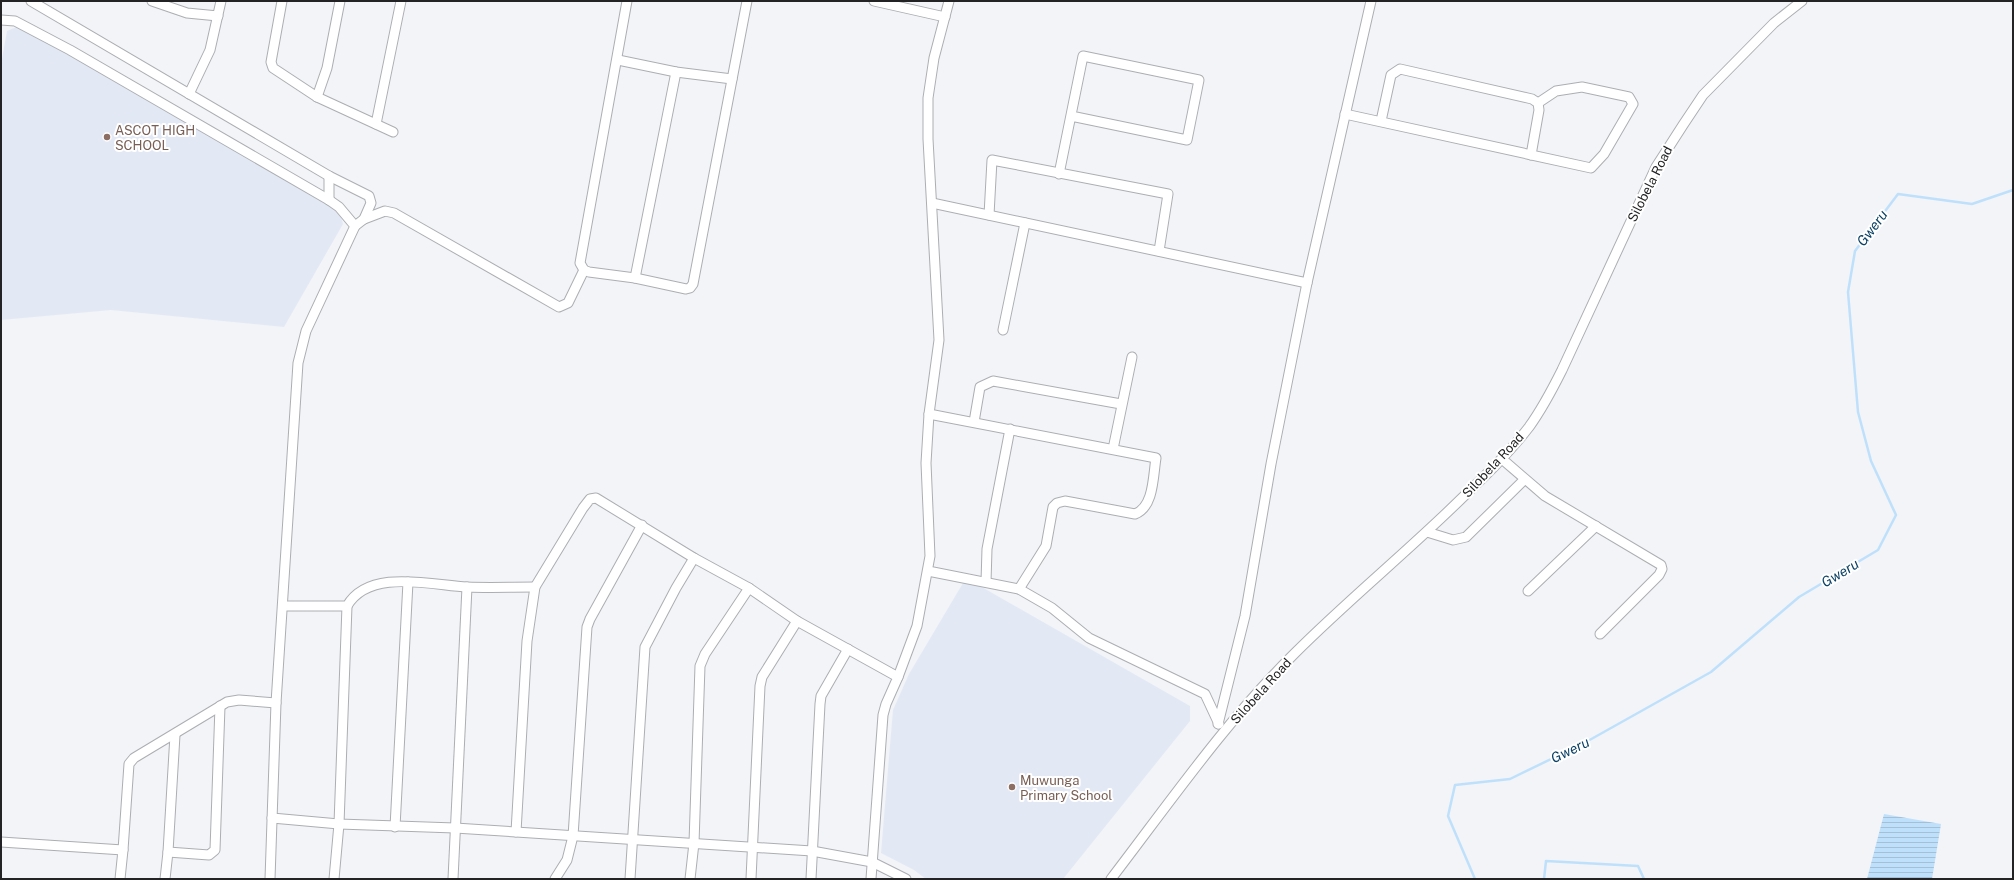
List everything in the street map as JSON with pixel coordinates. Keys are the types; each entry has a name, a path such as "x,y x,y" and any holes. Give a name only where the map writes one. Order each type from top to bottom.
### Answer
{"street":[{"path":"31,1 329,176 369,196 371,203 364,219"},
{"path":"189,94 210,50 221,1"},
{"path":"282,1 271,62 273,68 317,97 393,132"},
{"path":"317,97 327,68 340,1"},
{"path":"376,124 400,1"},
{"path":"584,270 580,263 618,60 627,1"},
{"path":"584,270 635,278 686,289 690,288 747,1"},
{"path":"874,1 886,2 946,17"},
{"path":"871,879 883,715 917,626 928,571 930,542 926,463 929,414 939,340 928,98 934,58 949,1"},
{"path":"1218,724 1244,616 1271,464 1307,283 1371,1"},
{"name":"Silobela Road","path":"1111,879 1223,734 1295,653 1427,532 1502,459 1530,426 1549,395 1656,167 1682,125 1709,90 1774,23 1802,1"},
{"path":"154,2 187,13 218,16"},
{"path":"1,20 15,21 70,50 329,200 339,207 355,226"},
{"path":"1059,174 1083,56 1199,80 1187,140 1071,116"},
{"path":"618,60 676,72 732,79"},
{"path":"1381,121 1391,75 1400,69 1532,99 1538,103 1539,110 1531,155"},
{"path":"635,278 676,72"},
{"path":"1345,114 1591,168 1604,154 1633,104 1629,96 1582,88 1556,91 1538,103"},
{"path":"989,215 992,160 1168,194 1159,251"},
{"path":"329,176 329,200"},
{"path":"932,203 1307,283"},
{"path":"270,879 276,703 298,362 306,331 355,226 364,219 385,211 394,213 559,307 568,303 584,270"},
{"path":"1003,330 1025,223"},
{"path":"1113,448 1132,358"},
{"path":"974,422 980,387 993,381 1122,404"},
{"path":"929,414 1113,448 1156,458 1148,504 1141,512 1135,514 1065,501 1058,502 1053,507 1046,546 1019,589"},
{"path":"986,582 987,549 1010,429"},
{"path":"1502,459 1524,480 1545,496 1658,563 1662,569 1659,575 1600,634"},
{"path":"1427,532 1452,540 1466,537 1524,480"},
{"path":"516,832 527,641 535,586 590,499 596,498 694,558 749,588 797,621 898,677"},
{"path":"555,879 567,860 573,836 587,627 642,525"},
{"path":"1528,591 1596,526"},
{"path":"630,879 634,839 645,647 694,558"},
{"path":"928,571 1019,589 1052,608 1089,638 1205,694 1223,734"},
{"path":"334,879 339,824 347,606 354,596 368,587 382,583 408,582 467,587 535,586"},
{"path":"395,827 408,582"},
{"path":"453,879 467,587"},
{"path":"690,879 694,843 700,666 705,654 749,588"},
{"path":"283,606 347,606"},
{"path":"751,879 754,847 761,681 797,621"},
{"path":"811,879 821,696 848,649"},
{"path":"120,879 129,764 134,758 175,735 220,706 239,700 276,703"},
{"path":"168,852 209,855 215,850 220,706"},
{"path":"165,879 175,735"},
{"path":"272,818 339,824 455,828 812,851 872,862 906,879"},
{"path":"1,842 122,850"}],"shaded area":[{"name":"ASCOT HIGH SCHOOL","path":"21,25 339,209 343,224 284,327 111,310 1,320 1,64 7,31"},
{"name":"Muwunga Primary School","path":"966,578 1190,706 1190,721 1063,879 926,879 914,870 881,853 893,710 909,674"}],"water":[{"path":"1884,814 1941,824 1932,879 1867,879"}],"waterway":[{"name":"Gweru","path":"1475,879 1448,816 1455,785 1510,779 1586,742 1711,672 1799,597 1878,550 1896,515 1871,461 1858,412 1848,292 1855,251 1898,194 1972,204 2013,190"},
{"name":"Gweru","path":"1544,879 1546,861 1638,866 1644,879"}],"place":[{"name":"ASCOT HIGH SCHOOL","path":"107,137"},
{"name":"Muwunga Primary School","path":"1012,787"}]}
